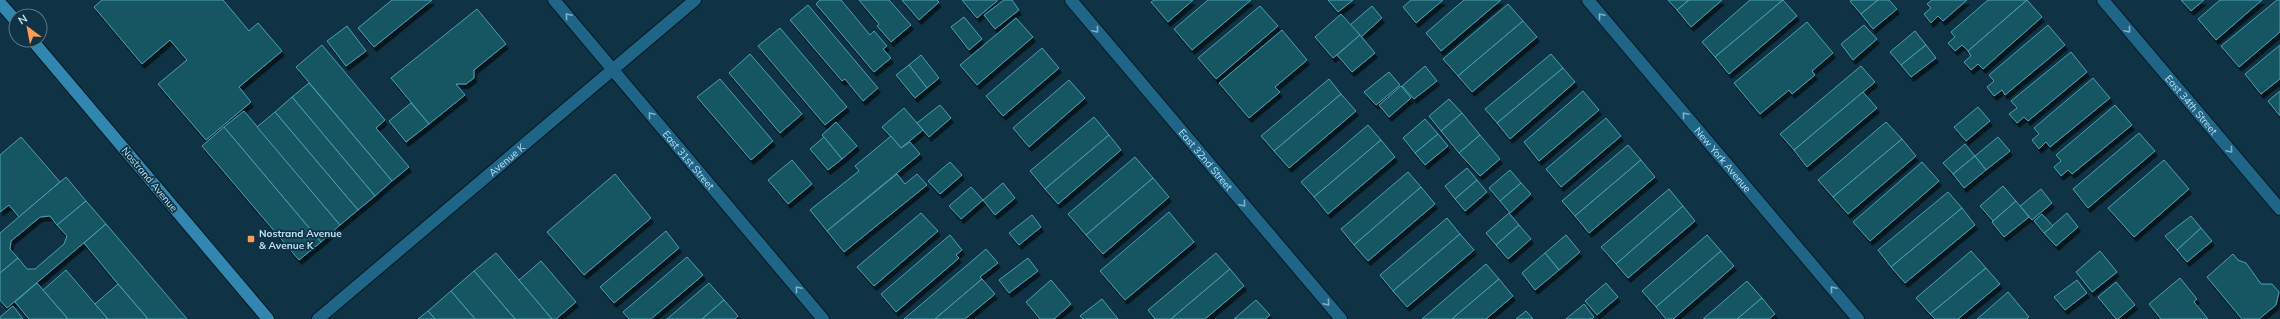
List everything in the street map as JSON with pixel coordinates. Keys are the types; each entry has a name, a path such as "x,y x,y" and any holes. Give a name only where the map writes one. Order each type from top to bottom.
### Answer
{"main road":[{"path":"0,3 8,12"},
{"name":"Nostrand Avenue","path":"39,48 268,319"}],"street":[{"name":"East 31st Street","path":"554,0 824,319"},
{"name":"Avenue K","path":"318,319 695,0"},
{"name":"East 32nd Street","path":"1071,0 1341,319"},
{"name":"New York Avenue","path":"1588,0 1858,319"},
{"name":"East 34th Street","path":"2103,0 2280,210"}],"building":[{"path":"102,0 223,0 249,31 258,23 282,51 239,87 251,102 206,140 158,84 187,60 170,40 142,64 94,7"},
{"path":"392,0 432,0 374,47 358,28"},
{"path":"820,0 841,0 870,35 874,31 887,46 883,49 891,58 874,72 816,4"},
{"path":"859,0 889,0 911,25 891,42 877,26 879,24"},
{"path":"902,0 937,0 939,2 919,20"},
{"path":"962,0 997,0 997,1 977,18"},
{"path":"1004,0 1012,0 1019,10 995,29 984,15"},
{"path":"1154,0 1193,0 1168,22 1151,2"},
{"path":"1208,0 1251,0 1192,50 1174,29"},
{"path":"1328,0 1353,0 1338,12"},
{"path":"1411,0 1443,0 1416,23 1403,7"},
{"path":"1464,0 1501,0 1441,51 1426,33"},
{"path":"1668,0 1689,0 1677,10"},
{"path":"1689,0 1722,0 1691,27 1677,10"},
{"path":"1750,0 1783,0 1715,57 1702,42"},
{"path":"1783,0 1797,16 1729,74 1715,57"},
{"path":"1878,0 1861,14 1850,1"},
{"path":"1878,0 1889,0 1897,9 1873,29 1861,14"},
{"path":"1932,0 1967,0 1943,21 1938,16 1931,23 1924,14 1931,8 1927,4"},
{"path":"1988,0 2027,0 1968,51 1962,45 1955,51 1948,43 1955,37 1951,32"},
{"path":"2027,0 2042,17 1983,69 1978,64 1971,70 1964,62 1971,56 1968,51"},
{"path":"2181,0 2204,0 2191,11"},
{"path":"2220,0 2262,0 2216,40 2198,19"},
{"path":"2277,0 2280,0 2280,32 2239,67 2221,46"},
{"path":"1508,4 1523,21 1458,76 1443,59"},
{"path":"808,5 878,88 863,101 845,79 842,81 790,20"},
{"path":"1260,6 1278,26 1216,79 1198,58"},
{"path":"1372,6 1382,18 1361,37 1350,25"},
{"path":"477,9 506,44 474,70 474,78 466,84 456,84 465,95 429,124 391,78"},
{"path":"1341,14 1360,35 1333,58 1315,37"},
{"path":"964,17 982,39 969,50 951,27"},
{"path":"1016,18 1033,37 977,85 960,65"},
{"path":"1523,21 1537,37 1472,92 1458,76"},
{"path":"1807,22 1833,53 1812,71 1815,75 1792,94 1789,90 1760,114 1734,83"},
{"path":"1864,25 1877,39 1853,60 1841,44"},
{"path":"2048,25 2065,45 2005,95 2002,90 1994,96 1987,87 1994,81 1989,75"},
{"path":"347,26 366,51 346,66 327,41"},
{"path":"780,28 847,107 825,125 758,46"},
{"path":"1282,30 1307,60 1275,87 1280,92 1249,118 1219,83"},
{"path":"1915,31 1926,45 1901,65 1890,52"},
{"path":"1360,35 1375,53 1352,72 1337,55"},
{"path":"322,45 385,120 376,128 409,167 392,181 296,67"},
{"path":"1926,45 1936,58 1911,77 1901,65"},
{"path":"2280,45 2280,79 2261,94 2245,74"},
{"path":"1042,48 1059,68 1003,116 986,96"},
{"path":"2071,52 2087,72 2028,121 2024,117 2017,123 2009,114 2017,108 2011,101"},
{"path":"750,54 802,114 780,133 729,73"},
{"path":"1551,54 1563,68 1497,123 1485,109"},
{"path":"921,55 939,78 927,88 909,65"},
{"path":"909,65 927,88 915,98 896,75"},
{"path":"1425,66 1437,81 1414,99 1402,86"},
{"path":"1861,66 1875,82 1794,150 1780,134"},
{"path":"1563,68 1575,82 1510,139 1497,123"},
{"path":"1389,72 1400,85 1376,105 1364,92"},
{"path":"2093,78 2110,98 2050,147 2046,142 2039,149 2032,140 2039,134 2034,128"},
{"path":"720,79 773,141 751,160 697,97"},
{"path":"1329,79 1341,94 1274,151 1261,136"},
{"path":"1069,80 1085,98 1029,147 1013,128"},
{"path":"309,83 392,181 375,196 292,97"},
{"path":"1401,86 1411,98 1389,117 1379,105"},
{"path":"1583,91 1599,110 1539,161 1524,142"},
{"path":"2280,91 2280,116 2268,101"},
{"path":"1863,92 1877,108 1807,167 1794,150"},
{"path":"1341,94 1356,111 1289,168 1274,151"},
{"path":"292,97 375,196 358,210 275,112"},
{"path":"1449,99 1462,113 1441,131 1429,116"},
{"path":"411,103 429,124 406,142 389,121"},
{"path":"940,105 951,118 929,137 917,123"},
{"path":"2115,105 2132,125 2072,174 2068,170 2061,176 2054,167 2061,161 2056,155"},
{"path":"1978,107 1990,121 1966,141 1954,127"},
{"path":"904,108 923,130 901,148 882,127"},
{"path":"244,111 340,225 321,242 224,127"},
{"path":"275,112 358,210 340,225 257,127"},
{"path":"1462,113 1480,135 1459,153 1441,131"},
{"path":"1094,117 1109,135 1045,189 1030,171"},
{"path":"1606,118 1621,136 1561,187 1546,169"},
{"path":"1425,119 1438,134 1415,153 1403,138"},
{"path":"836,122 857,146 842,159 822,135"},
{"path":"1886,122 1902,139 1833,197 1818,180"},
{"path":"1368,125 1381,140 1314,197 1301,182"},
{"path":"224,127 321,242 299,260 202,146"},
{"path":"2139,133 2155,151 2088,208 2073,189"},
{"path":"1438,134 1448,146 1425,165 1415,153"},
{"path":"1109,135 1121,150 1058,204 1045,189"},
{"path":"1480,135 1500,159 1480,176 1459,153"},
{"path":"891,136 901,148 910,142 920,154 827,231 810,210 859,171 855,166"},
{"path":"21,137 60,182 19,217 9,205 0,212 0,155"},
{"path":"824,137 842,159 828,170 810,149"},
{"path":"1998,137 2010,151 1986,170 1975,156"},
{"path":"1902,139 1916,156 1848,214 1833,197"},
{"path":"1381,140 1395,157 1328,214 1314,197"},
{"path":"1965,144 1975,156 1953,174 1943,163"},
{"path":"1628,145 1641,160 1575,216 1562,201"},
{"path":"1975,156 1986,170 1964,188 1953,174"},
{"path":"1135,157 1153,178 1086,235 1068,214"},
{"path":"792,160 812,184 788,204 768,180"},
{"path":"1641,160 1655,177 1589,233 1575,216"},
{"path":"2164,160 2189,189 2134,237 2108,208"},
{"path":"950,162 962,175 940,194 928,181"},
{"path":"1922,162 1939,181 1870,241 1853,222"},
{"path":"1467,168 1477,180 1455,199 1445,186"},
{"path":"1510,170 1521,183 1500,201 1489,188"},
{"path":"1408,172 1421,187 1354,245 1341,229"},
{"path":"615,174 651,218 584,275 547,232"},
{"path":"897,174 905,184 917,174 927,185 844,252 827,231"},
{"path":"66,177 86,201 57,225 50,216 40,217 11,241 10,249 18,258 0,273 0,233"},
{"path":"1153,178 1169,197 1103,254 1086,235"},
{"path":"1477,180 1487,192 1465,211 1455,199"},
{"path":"1003,183 1015,198 995,215 983,200"},
{"path":"1521,183 1531,194 1510,213 1500,201"},
{"path":"2003,186 2016,201 1993,221 1980,206"},
{"path":"971,187 983,200 961,219 949,206"},
{"path":"1421,187 1435,204 1368,261 1354,245"},
{"path":"1669,189 1683,206 1616,264 1601,247"},
{"path":"2041,189 2052,203 2032,220 2020,206"},
{"path":"1948,192 1962,208 1891,267 1878,250"},
{"path":"86,201 106,224 7,308 0,300 0,273 18,258 27,269 35,269 64,244 67,236 57,225"},
{"path":"2016,201 2029,217 2004,237 1992,222"},
{"path":"1683,206 1695,221 1628,278 1616,264"},
{"path":"1962,208 1975,225 1905,283 1891,267"},
{"path":"1169,212 1194,242 1125,300 1100,271"},
{"path":"921,213 938,231 874,286 857,267"},
{"path":"1509,213 1519,225 1496,245 1486,233"},
{"path":"2067,213 2078,227 2056,246 2044,233"},
{"path":"2042,214 2053,226 2044,233 2034,221"},
{"path":"1032,215 1041,227 1019,245 1009,233"},
{"path":"2191,216 2201,228 2177,250 2165,236"},
{"path":"1447,218 1460,234 1393,291 1380,275"},
{"path":"106,224 187,319 148,319 118,284 84,243"},
{"path":"1519,225 1531,239 1508,259 1496,245"},
{"path":"2201,228 2212,241 2187,262 2177,250"},
{"path":"666,231 679,248 614,303 600,287"},
{"path":"1460,234 1474,250 1407,307 1393,291"},
{"path":"950,235 962,250 956,255 959,258 896,312 881,294"},
{"path":"1566,235 1580,252 1559,270 1545,253"},
{"path":"1707,235 1721,251 1656,307 1642,291"},
{"path":"986,249 998,263 980,277 982,279 935,319 904,319"},
{"path":"1721,251 1734,266 1673,319 1666,319 1656,307"},
{"path":"1971,251 1986,268 1930,314 1916,298"},
{"path":"2100,251 2117,272 2092,292 2076,272"},
{"path":"496,253 552,319 515,319 474,271"},
{"path":"1216,253 1230,269 1171,319 1155,319 1148,310"},
{"path":"1545,253 1559,270 1535,290 1522,273"},
{"path":"2233,254 2238,260 2246,263 2261,284 2272,284 2279,292 2276,305 2259,319 2242,319 2207,277"},
{"path":"687,257 703,275 651,319 629,319 623,312"},
{"path":"1028,258 1038,271 1009,293 999,280"},
{"path":"541,261 576,302 556,319 552,319 519,280"},
{"path":"1486,264 1499,279 1452,319 1422,319"},
{"path":"1986,268 2000,284 1958,319 1935,319 1930,314"},
{"path":"1230,269 1244,286 1205,319 1171,319"},
{"path":"66,270 108,319 68,319 43,290"},
{"path":"474,271 515,319 475,319 451,291"},
{"path":"2180,278 2197,299 2194,302 2208,319 2161,319 2149,304"},
{"path":"982,279 995,294 965,319 935,319"},
{"path":"1499,279 1513,296 1486,319 1452,319"},
{"path":"1051,280 1071,304 1054,319 1040,319 1026,302"},
{"path":"2077,280 2087,293 2065,310 2054,297"},
{"path":"1747,281 1762,298 1737,319 1703,319"},
{"path":"2116,282 2135,305 2118,319 2116,319 2098,297"},
{"path":"37,283 68,319 29,319 15,302"},
{"path":"709,283 724,300 702,319 667,319"},
{"path":"1606,283 1618,297 1597,315 1585,301"},
{"path":"118,284 148,319 108,319 95,304"},
{"path":"451,291 475,319 435,319 428,311"},
{"path":"2008,292 2029,317 2026,319 1977,319"},
{"path":"1762,298 1775,314 1769,319 1737,319"},
{"path":"1102,299 1118,319 1083,319 1080,316"},
{"path":"724,300 738,316 735,319 702,319"},
{"path":"1256,300 1270,315 1265,319 1234,319"},
{"path":"1584,304 1594,317 1592,319 1566,319"},
{"path":"13,306 23,319 0,319 0,317"},
{"path":"428,311 435,319 418,319"},
{"path":"1526,311 1533,319 1516,319"}],"place":[{"name":"Nostrand Avenue & Avenue K","path":"251,239"}]}
